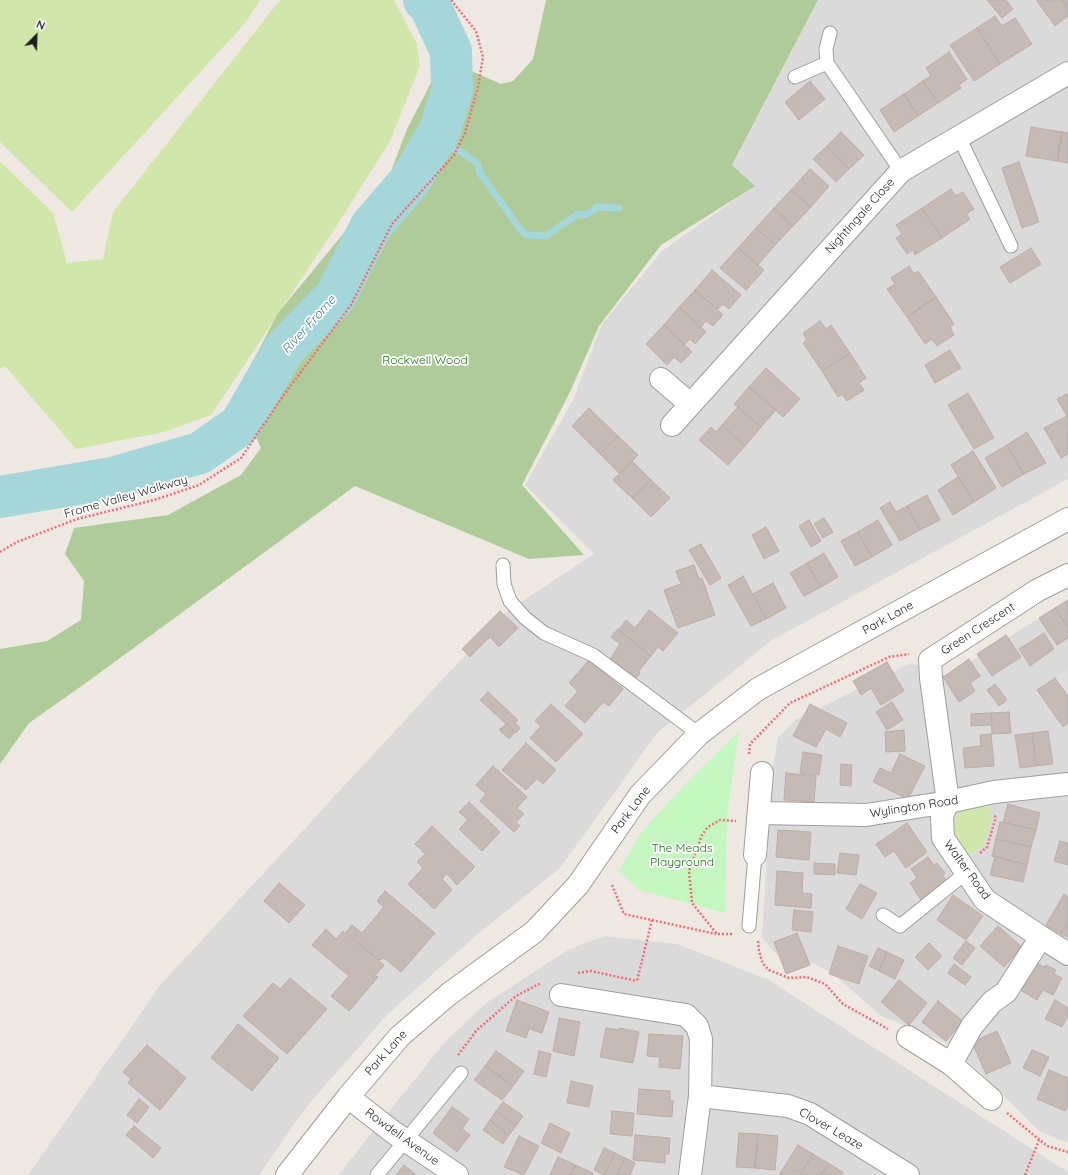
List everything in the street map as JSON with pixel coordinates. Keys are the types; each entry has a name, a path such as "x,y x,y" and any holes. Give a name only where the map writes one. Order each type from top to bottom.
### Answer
{"street":[{"name":"Nightingale Close","path":"672,425 901,171 1068,73"},
{"path":"661,379 690,404"},
{"name":"Park Lane","path":"287,1175 348,1097 400,1036 449,994 534,932 578,885 640,795 699,734 758,689 1068,519"},
{"name":"Green Crescent","path":"948,802 931,678 930,660 1038,590 1068,575"},
{"path":"755,766 751,817 755,855"},
{"name":"Wylington Road","path":"751,817 866,815 948,802 994,792 1068,784"},
{"name":"Walter Road","path":"948,802 942,816 943,838 985,900 1068,954"},
{"path":"950,1064 972,1026 992,1002 1006,992 1041,937"},
{"path":"561,995 686,1015 697,1026 701,1039 700,1096 690,1175"},
{"path":"908,1037 950,1064 991,1099"},
{"name":"Clover Leaze","path":"700,1096 788,1106 810,1114 908,1175"},
{"name":"Rowdell Avenue","path":"348,1097 404,1140 457,1175"}],"lane":[{"path":"830,33 826,49 827,63 901,171"},
{"path":"795,76 827,63"},
{"path":"959,137 1011,246"},
{"path":"503,565 504,584 510,601 525,618 544,633 593,655 699,734"},
{"path":"749,926 755,855"},
{"path":"883,915 900,926 965,869"},
{"path":"377,1175 404,1140 461,1073"}],"path":[{"name":"Frome Valley Walkway","path":"0,552 18,542 77,519 154,500 199,485 241,458 283,396 350,305 392,224 454,155 465,133 478,87 483,57 476,31 451,0"},
{"path":"755,766 750,744 790,703 889,657 908,654 930,660"},
{"path":"965,869 987,847 995,820 994,792"},
{"path":"717,934 692,903 689,871 702,835 708,827 720,820 751,817"},
{"path":"612,885 624,914 717,934 738,934"},
{"path":"637,1007 637,981 652,920"},
{"path":"758,938 759,951 763,964 769,970 789,978 807,977 825,984 843,1004 880,1026 908,1037"},
{"path":"571,974 591,971 637,981"},
{"path":"453,1060 477,1030 516,996 543,982"},
{"path":"991,1099 1047,1146 1068,1152"},
{"path":"1025,1175 1039,1140"}],"shaded area":[{"path":"818,0 1068,0 1068,479 772,640 657,733 560,868 478,934 389,1013 307,1106 259,1175 28,1175 162,983 503,614 594,554 525,485 574,398 602,324 662,251 754,186 732,166"},
{"path":"1068,600 1068,1143 1039,1131 977,1069 943,1041 881,1016 831,972 812,963 774,952 762,937 772,775 778,738 795,720 911,663 947,676"},
{"path":"1068,669 1068,696 1055,678"},
{"path":"605,936 677,944 767,979 1068,1172 1068,1175 338,1175 445,1042 486,1003 568,950"}],"green space":[{"path":"0,0 260,0 246,22 72,212 0,142"},
{"path":"280,0 394,0 417,44 420,66 390,141 332,233 211,415 164,432 76,449 5,366 0,369 0,161 53,213 67,263 103,259 113,212"},
{"name":"Rockwell Wood","path":"546,0 818,0 732,165 755,186 661,245 599,326 570,392 522,485 584,555 529,559 355,486 29,723 0,764 0,649 47,641 81,620 84,581 65,554 74,528 168,515 241,475 261,448 236,394 278,313 357,217 391,171 407,129 432,81 467,69 501,84 513,81 533,59"},
{"name":"The Meads Playground","path":"739,731 727,814 725,913 639,890 619,871 640,834 684,785"},
{"path":"989,800 991,822 983,846 967,856 955,838 953,827 957,814 966,807"}],"building":[{"path":"987,0 1006,0 1013,9 1002,18"},
{"path":"1062,0 1068,9 1068,16 1055,26 1037,1"},
{"path":"1062,0 1068,0 1068,9"},
{"path":"995,16 1002,26 1015,18 1032,44 1000,64 977,28"},
{"path":"977,28 1000,64 974,81 950,45"},
{"path":"949,52 967,79 959,85 961,88 938,103 923,81 931,76 926,68"},
{"path":"810,81 825,99 799,120 785,102"},
{"path":"923,81 938,103 918,116 904,94"},
{"path":"904,94 918,116 894,132 880,110"},
{"path":"1031,127 1062,132 1057,161 1026,156"},
{"path":"841,132 864,155 849,169 827,146"},
{"path":"1062,132 1068,133 1068,163 1057,161"},
{"path":"827,146 849,169 836,182 813,159"},
{"path":"1019,162 1039,222 1022,228 1002,168"},
{"path":"810,169 829,186 811,207 791,190"},
{"path":"951,189 956,196 963,192 974,209 966,214 970,219 942,238 922,208"},
{"path":"791,190 811,207 793,226 774,208"},
{"path":"774,208 793,226 775,245 756,228"},
{"path":"922,208 942,238 915,255 913,250 907,254 896,238 902,234 896,225"},
{"path":"756,228 775,245 758,265 738,248"},
{"path":"738,248 764,270 746,290 720,268"},
{"path":"1031,248 1041,264 1010,283 1000,267"},
{"path":"909,266 914,274 918,271 936,297 907,317 887,289 895,284 891,278"},
{"path":"712,270 741,295 729,309 723,304 718,309 695,290"},
{"path":"695,290 723,315 713,326 706,321 701,327 679,307"},
{"path":"936,297 954,324 950,327 954,335 937,346 932,339 925,344 907,317"},
{"path":"679,307 706,332 695,344 690,339 684,345 664,325"},
{"path":"820,321 826,329 831,325 850,353 822,371 803,343 807,340 803,333"},
{"path":"664,325 692,352 681,363 674,357 667,365 646,344"},
{"path":"950,350 961,368 935,383 925,365"},
{"path":"850,353 866,378 859,383 864,390 847,401 842,394 838,397 822,371"},
{"path":"766,368 800,399 783,417 749,387"},
{"path":"749,387 776,410 761,427 734,404"},
{"path":"968,393 994,438 974,449 948,405"},
{"path":"1067,394 1068,395 1068,418 1057,399"},
{"path":"738,407 761,427 745,446 722,425"},
{"path":"589,408 618,436 600,454 572,426"},
{"path":"1067,416 1068,454 1061,458 1044,428"},
{"path":"722,425 745,446 728,465 699,440 711,427 716,432"},
{"path":"1027,432 1046,463 1024,474 1007,445"},
{"path":"618,436 638,455 620,474 600,454"},
{"path":"1007,445 1024,474 1002,487 985,458"},
{"path":"973,451 996,488 974,502 951,465"},
{"path":"632,461 651,480 632,498 613,480"},
{"path":"958,477 974,502 953,515 938,490"},
{"path":"651,480 670,498 651,517 632,498"},
{"path":"927,495 940,520 920,530 907,506"},
{"path":"890,502 896,512 907,506 920,530 900,541 880,508"},
{"path":"824,518 833,532 823,538 814,524"},
{"path":"809,520 821,541 811,547 799,526"},
{"path":"878,520 892,545 872,557 858,532"},
{"path":"766,527 779,551 764,559 752,535"},
{"path":"858,532 872,557 855,566 841,541"},
{"path":"701,544 721,578 710,585 689,550"},
{"path":"824,553 838,577 821,587 807,563"},
{"path":"807,563 821,587 804,596 790,573"},
{"path":"694,565 699,579 702,578 715,615 678,628 664,590 681,584 676,571"},
{"path":"743,576 766,619 751,626 728,585"},
{"path":"773,583 786,608 766,619 753,594"},
{"path":"1068,600 1068,628 1055,608"},
{"path":"1055,608 1068,628 1068,638 1057,645 1039,618"},
{"path":"649,610 678,633 663,651 658,647 651,656 619,630 626,620 635,628"},
{"path":"500,611 518,628 499,647 490,637 470,657 462,649"},
{"path":"618,629 651,656 638,672 640,673 634,681 609,661 620,644 611,637"},
{"path":"1044,633 1054,649 1030,666 1019,649"},
{"path":"1006,635 1021,657 992,676 977,654"},
{"path":"969,659 980,676 970,683 975,691 959,702 943,677"},
{"path":"589,660 623,689 609,706 603,702 585,723 565,706 578,691 569,683"},
{"path":"887,662 904,691 881,705 871,688 861,695 853,681"},
{"path":"1055,678 1068,696 1068,723 1063,727 1037,690"},
{"path":"995,684 1007,700 999,706 987,690"},
{"path":"488,692 518,720 515,723 520,728 516,733 480,700"},
{"path":"892,702 903,720 887,730 876,712"},
{"path":"551,704 583,734 556,762 530,738 541,726 535,721"},
{"path":"810,704 847,723 840,737 826,729 816,747 793,736"},
{"path":"1009,712 1011,733 992,734 991,713"},
{"path":"991,713 992,725 971,726 971,714"},
{"path":"506,724 515,732 509,739 499,730"},
{"path":"904,730 905,751 886,752 885,732"},
{"path":"1048,731 1053,764 1036,766 1032,733"},
{"path":"1032,733 1036,766 1020,768 1015,735"},
{"path":"991,734 994,766 965,768 963,748 981,746 980,735"},
{"path":"526,743 556,770 543,784 537,779 526,790 502,770"},
{"path":"803,752 822,755 819,775 800,773"},
{"path":"900,754 925,766 908,799 873,782 880,768 891,773"},
{"path":"841,764 852,765 851,786 840,785"},
{"path":"493,766 527,797 517,808 524,814 516,822 520,826 514,832 480,801 486,794 476,785"},
{"path":"786,773 816,776 814,802 784,800"},
{"path":"469,802 500,832 482,851 459,829 468,820 459,812"},
{"path":"1008,804 1040,813 1036,830 1003,822"},
{"path":"1000,822 1036,830 1031,847 996,839"},
{"path":"907,823 927,852 906,868 894,851 885,857 876,844"},
{"path":"432,826 475,867 457,885 447,874 442,879 452,890 434,909 408,884 423,868 417,862 425,854 415,844"},
{"path":"778,830 811,832 809,860 776,857"},
{"path":"996,839 1031,847 1027,865 992,856"},
{"path":"1060,841 1068,843 1068,865 1054,861"},
{"path":"840,853 859,855 856,875 837,873"},
{"path":"995,856 1027,865 1023,882 990,875"},
{"path":"928,857 934,865 937,863 945,873 942,875 947,881 921,900 910,883 917,878 911,869"},
{"path":"814,863 835,864 835,875 814,874"},
{"path":"777,871 803,873 802,893 812,894 811,908 775,905"},
{"path":"279,883 305,905 289,923 264,901"},
{"path":"860,884 877,893 862,919 846,909"},
{"path":"385,891 435,933 401,972 384,958 379,960 346,932 352,925 362,933 384,907 377,901"},
{"path":"1064,894 1068,897 1068,922 1061,934 1046,925"},
{"path":"953,895 983,916 966,940 937,920"},
{"path":"794,910 813,912 811,932 792,930"},
{"path":"1068,922 1068,937 1061,934"},
{"path":"998,926 1022,947 1004,967 980,946"},
{"path":"326,929 336,939 343,931 384,965 375,976 378,977 349,1011 331,996 349,976 312,945"},
{"path":"797,933 810,965 786,974 774,942"},
{"path":"966,941 975,948 962,965 953,958"},
{"path":"929,943 942,956 928,970 915,957"},
{"path":"838,946 868,956 859,984 829,974"},
{"path":"878,948 887,952 879,971 869,966"},
{"path":"887,952 904,960 895,979 879,971"},
{"path":"1036,963 1044,967 1046,965 1056,970 1054,974 1062,978 1053,995 1043,990 1037,1000 1020,990"},
{"path":"954,964 971,977 965,985 948,973"},
{"path":"290,978 327,1009 287,1054 243,1016 273,983 280,989"},
{"path":"899,980 927,1003 909,1025 881,1002"},
{"path":"517,1000 549,1012 542,1033 529,1029 526,1038 506,1031"},
{"path":"1055,1000 1068,1008 1068,1016 1062,1027 1045,1019"},
{"path":"938,1001 963,1021 946,1041 922,1022"},
{"path":"559,1018 580,1022 574,1056 553,1051"},
{"path":"238,1024 279,1058 252,1091 211,1058"},
{"path":"606,1028 619,1030 620,1028 639,1032 633,1063 600,1057"},
{"path":"997,1031 1011,1063 986,1074 972,1042"},
{"path":"649,1034 683,1036 680,1069 659,1067 660,1057 647,1056"},
{"path":"147,1045 186,1078 160,1110 128,1083 131,1079 123,1072"},
{"path":"1032,1050 1049,1057 1040,1076 1023,1068"},
{"path":"496,1051 524,1071 513,1086 485,1066"},
{"path":"539,1051 551,1054 546,1077 534,1074"},
{"path":"485,1066 513,1086 502,1100 474,1080"},
{"path":"1049,1070 1068,1078 1068,1105 1065,1111 1037,1099"},
{"path":"571,1081 593,1086 589,1107 567,1103"},
{"path":"639,1089 670,1091 670,1100 673,1101 672,1117 637,1114"},
{"path":"139,1099 149,1107 137,1123 127,1115"},
{"path":"503,1102 523,1116 516,1126 496,1111"},
{"path":"452,1107 469,1119 462,1129 470,1135 457,1152 433,1133"},
{"path":"496,1111 516,1126 509,1135 490,1120"},
{"path":"612,1111 634,1113 632,1136 610,1134"},
{"path":"490,1120 509,1135 503,1144 483,1130"},
{"path":"550,1123 570,1133 561,1153 541,1143"},
{"path":"134,1126 161,1148 153,1158 126,1135"},
{"path":"739,1133 758,1134 755,1168 736,1167"},
{"path":"758,1134 778,1136 775,1170 755,1168"},
{"path":"635,1135 670,1138 669,1154 665,1154 665,1163 633,1160"},
{"path":"519,1136 539,1146 524,1175 504,1167"},
{"path":"798,1145 813,1154 800,1175 779,1175"},
{"path":"604,1148 615,1153 604,1175 594,1170"},
{"path":"615,1153 625,1158 617,1175 604,1175"},
{"path":"813,1154 828,1163 821,1175 800,1175"},
{"path":"558,1157 575,1165 571,1175 550,1175"},
{"path":"625,1158 635,1163 630,1175 617,1175"},
{"path":"828,1163 843,1172 841,1175 821,1175"},
{"path":"404,1165 416,1175 396,1175"},
{"path":"575,1165 593,1173 592,1175 571,1175"}],"waterway":[{"name":"River Frome","path":"0,497 112,478 200,453 240,425 284,349 335,297 371,226 410,181 440,130 452,90 451,51 429,4 424,0"},
{"path":"435,138 463,153 478,164 480,173 520,229 526,235 546,236 576,215 588,214 597,207 619,208"}]}
